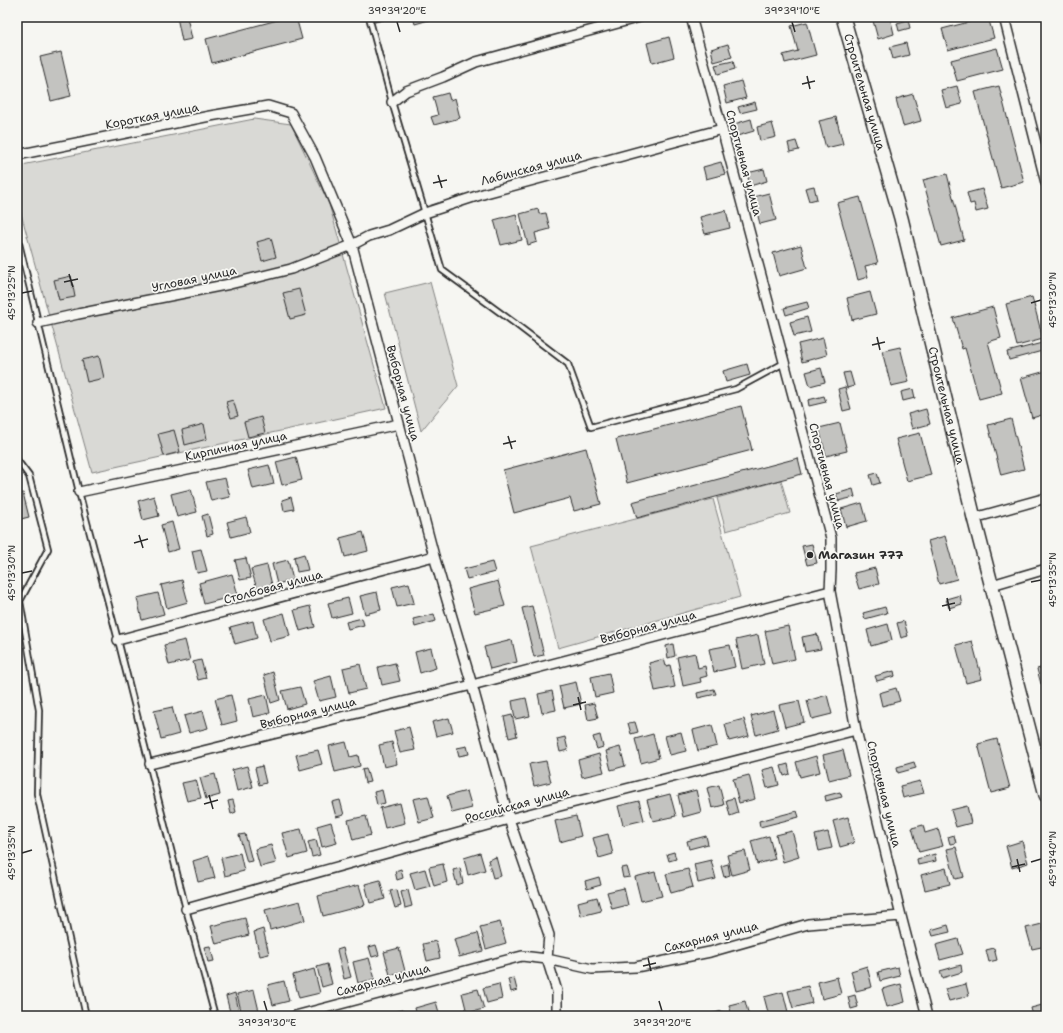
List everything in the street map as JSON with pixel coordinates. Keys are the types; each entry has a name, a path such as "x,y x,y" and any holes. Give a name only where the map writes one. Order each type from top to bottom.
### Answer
{"street":[{"path":"392,102 406,91 443,77 476,62 640,17"},
{"name":"Спортивная улица","path":"691,17 831,538 830,591 856,730 927,1016"},
{"name":"Строительная улица","path":"843,17 901,218 974,518 1046,795"},
{"path":"1004,17 1046,183"},
{"name":"Короткая улица","path":"17,155 268,106 291,114"},
{"name":"Выборная улица","path":"291,114 315,157 352,245 434,556 509,819 549,935 547,959"},
{"name":"Лабинская улица","path":"352,245 369,236 389,230 425,213 486,193 722,130"},
{"name":"Угловая улица","path":"38,323 230,284 291,269 352,245"},
{"name":"Кирпичная улица","path":"79,492 399,424"},
{"path":"974,518 1046,498"},
{"name":"Столбовая улица","path":"118,640 434,556"},
{"path":"992,585 1046,569"},
{"name":"Выборная улица","path":"150,764 472,685 830,591"},
{"name":"Российская улица","path":"186,909 509,819 856,730"},
{"name":"Сахарная улица","path":"295,1016 522,956 547,959 592,969 636,968 710,952 808,924 901,916"},
{"path":"547,959 557,991 557,1016"}],"lane":[{"path":"369,17 392,102 442,270 568,364 591,427 736,389 784,363"},
{"path":"17,235 79,492 215,1016"},
{"path":"17,460 29,476 48,549 20,601 39,710 37,794 86,1016"}],"shaded area":[{"path":"254,119 291,124 329,204 386,408 92,472 17,199 17,166"},
{"path":"430,282 458,386 421,431 385,293"},
{"path":"781,480 790,513 726,531 717,498"},
{"path":"713,499 740,597 558,648 531,546"}],"building":[{"path":"177,17 187,17 192,39 182,41"},
{"path":"289,17 296,17 302,39 212,63 206,39"},
{"path":"374,17 394,17 375,22"},
{"path":"413,17 439,17 415,24"},
{"path":"872,17 890,17 894,34 878,39"},
{"path":"988,17 994,38 948,50 942,29"},
{"path":"908,20 910,28 899,31 897,23"},
{"path":"807,22 816,55 785,63 783,55 798,51 791,26"},
{"path":"669,37 674,57 652,63 647,43"},
{"path":"906,43 909,55 893,59 890,47"},
{"path":"728,44 732,57 714,62 711,49"},
{"path":"997,48 1003,69 957,81 951,60"},
{"path":"61,52 71,96 51,101 40,57"},
{"path":"733,61 735,69 718,74 715,65"},
{"path":"741,81 746,98 727,103 723,86"},
{"path":"957,86 962,104 946,108 941,90"},
{"path":"999,86 1024,182 1001,188 975,92"},
{"path":"448,93 450,100 455,98 460,118 434,125 431,117 438,115 433,97"},
{"path":"913,94 921,121 903,126 896,99"},
{"path":"755,102 757,109 740,113 738,107"},
{"path":"836,117 843,144 826,148 819,121"},
{"path":"751,119 754,131 737,136 734,124"},
{"path":"772,123 776,137 760,141 757,127"},
{"path":"796,141 799,150 790,152 788,143"},
{"path":"721,162 725,174 706,179 703,167"},
{"path":"764,169 767,181 750,186 747,173"},
{"path":"947,174 964,240 941,246 923,180"},
{"path":"814,186 817,199 809,201 805,188"},
{"path":"982,189 988,209 976,212 974,203 970,204 967,193"},
{"path":"769,193 776,220 760,224 753,197"},
{"path":"860,197 878,263 865,266 868,277 858,280 837,203"},
{"path":"538,209 539,214 546,213 550,229 535,233 537,242 528,245 520,214"},
{"path":"726,210 730,228 705,234 700,217"},
{"path":"516,214 522,240 501,245 494,220"},
{"path":"271,238 276,257 262,261 257,242"},
{"path":"801,245 807,268 779,276 773,253"},
{"path":"71,276 75,297 59,300 54,280"},
{"path":"299,289 306,315 290,319 283,293"},
{"path":"870,292 876,314 852,320 847,298"},
{"path":"1032,297 1043,339 1017,346 1006,304"},
{"path":"807,302 809,308 786,315 784,308"},
{"path":"993,307 1001,338 988,342 1002,393 979,399 965,348 962,349 953,318"},
{"path":"807,317 811,332 794,336 790,322"},
{"path":"823,338 827,355 802,362 798,344"},
{"path":"1046,342 1046,350 1009,360 1007,352"},
{"path":"900,347 909,382 891,386 882,351"},
{"path":"1046,350 1046,371 1041,352"},
{"path":"99,356 104,378 87,382 82,360"},
{"path":"747,364 750,375 726,382 723,371"},
{"path":"821,368 825,382 810,386 806,372"},
{"path":"1046,371 1046,431 1042,415 1032,418 1021,378"},
{"path":"850,372 854,386 847,388 843,373"},
{"path":"845,387 851,409 843,411 838,389"},
{"path":"913,389 915,398 903,401 901,392"},
{"path":"824,396 826,402 809,406 808,400"},
{"path":"233,400 238,416 231,418 226,402"},
{"path":"741,406 752,450 627,483 616,439"},
{"path":"926,409 930,424 912,429 908,414"},
{"path":"261,417 265,433 248,437 244,422"},
{"path":"1011,419 1024,469 1001,475 988,425"},
{"path":"840,423 847,451 826,456 819,428"},
{"path":"204,424 207,439 185,445 182,430"},
{"path":"174,430 180,452 164,456 158,434"},
{"path":"920,433 931,475 907,481 896,439"},
{"path":"586,448 601,504 574,511 570,498 514,513 503,470"},
{"path":"296,457 302,480 282,485 276,462"},
{"path":"798,458 802,474 637,518 632,502"},
{"path":"269,465 274,484 253,489 248,470"},
{"path":"877,473 880,483 873,485 870,475"},
{"path":"225,478 230,497 211,501 206,482"},
{"path":"191,489 197,512 177,517 171,494"},
{"path":"853,489 855,497 838,501 836,494"},
{"path":"23,493 29,517 17,520 17,494"},
{"path":"154,496 159,516 143,520 138,501"},
{"path":"291,497 294,509 284,511 282,500"},
{"path":"862,503 867,521 846,527 841,509"},
{"path":"208,514 213,534 207,536 202,516"},
{"path":"246,517 250,532 231,537 227,522"},
{"path":"172,522 179,549 168,552 161,525"},
{"path":"363,532 368,551 345,557 340,538"},
{"path":"945,536 957,579 939,584 928,541"},
{"path":"812,544 817,563 807,565 802,546"},
{"path":"201,549 207,571 197,573 192,551"},
{"path":"304,554 308,570 297,572 294,557"},
{"path":"246,558 251,578 240,580 235,560"},
{"path":"288,560 293,580 277,584 272,564"},
{"path":"492,562 495,572 467,579 464,569"},
{"path":"267,565 272,585 257,589 251,569"},
{"path":"875,568 879,584 859,589 854,573"},
{"path":"232,574 238,595 204,604 199,583"},
{"path":"182,580 188,602 167,608 161,585"},
{"path":"498,581 505,606 475,613 468,589"},
{"path":"409,583 414,603 397,607 392,587"},
{"path":"377,592 381,610 365,614 360,596"},
{"path":"158,593 164,614 142,620 137,598"},
{"path":"960,595 962,604 949,608 946,599"},
{"path":"348,598 352,613 332,618 328,603"},
{"path":"310,606 315,627 300,631 294,610"},
{"path":"532,606 544,655 534,657 522,608"},
{"path":"885,607 887,613 865,619 863,613"},
{"path":"284,613 290,636 270,641 264,619"},
{"path":"434,614 436,621 415,627 413,619"},
{"path":"362,618 364,625 348,629 346,622"},
{"path":"253,621 257,638 235,644 230,627"},
{"path":"904,621 908,636 901,638 897,623"},
{"path":"888,624 892,640 871,646 867,630"},
{"path":"788,626 795,659 772,664 765,631"},
{"path":"817,634 821,649 805,652 802,637"},
{"path":"758,635 764,664 742,669 736,640"},
{"path":"185,640 190,660 169,665 164,645"},
{"path":"512,640 517,662 490,669 484,647"},
{"path":"972,641 982,679 966,683 956,645"},
{"path":"673,644 675,656 668,658 666,646"},
{"path":"730,645 735,667 714,672 709,649"},
{"path":"431,648 436,668 420,673 415,652"},
{"path":"695,653 698,668 705,666 707,676 700,678 701,682 683,686 677,657"},
{"path":"664,659 666,666 670,665 675,687 655,691 649,663"},
{"path":"201,660 206,678 198,680 193,662"},
{"path":"395,663 400,681 382,685 378,667"},
{"path":"360,664 366,689 349,693 343,668"},
{"path":"1046,666 1046,683 1041,684 1037,669"},
{"path":"894,671 895,676 877,681 875,676"},
{"path":"273,672 280,700 271,703 264,675"},
{"path":"609,673 613,693 595,697 591,677"},
{"path":"331,676 336,697 319,701 313,681"},
{"path":"576,682 581,704 564,708 559,686"},
{"path":"300,687 305,704 287,709 282,691"},
{"path":"896,688 900,701 882,706 879,693"},
{"path":"714,689 716,694 698,698 697,693"},
{"path":"552,691 556,710 542,713 538,694"},
{"path":"231,695 237,721 222,725 215,699"},
{"path":"266,695 270,713 253,717 249,699"},
{"path":"827,695 832,714 812,719 807,701"},
{"path":"526,698 530,716 515,719 512,701"},
{"path":"799,701 804,722 785,727 779,705"},
{"path":"594,703 598,718 588,720 585,705"},
{"path":"172,707 179,734 161,739 154,711"},
{"path":"773,710 778,729 756,735 751,716"},
{"path":"203,711 208,728 189,733 184,716"},
{"path":"512,715 517,736 509,738 504,717"},
{"path":"449,718 453,732 436,736 432,722"},
{"path":"744,719 749,736 729,741 725,724"},
{"path":"635,722 638,732 631,734 628,723"},
{"path":"712,725 717,746 698,751 693,730"},
{"path":"409,727 415,750 400,753 394,731"},
{"path":"681,732 686,751 670,755 665,736"},
{"path":"653,734 659,758 641,763 635,739"},
{"path":"600,735 603,747 597,749 593,737"},
{"path":"565,737 568,750 560,752 557,739"},
{"path":"997,739 1010,788 991,793 978,744"},
{"path":"346,742 350,757 358,755 360,766 335,772 329,746"},
{"path":"392,742 397,764 384,767 379,745"},
{"path":"467,746 469,754 459,756 457,748"},
{"path":"620,747 625,766 611,770 606,751"},
{"path":"318,750 322,764 300,770 296,755"},
{"path":"843,750 849,775 829,780 823,755"},
{"path":"599,754 604,772 582,777 578,760"},
{"path":"816,756 820,772 800,777 796,762"},
{"path":"546,761 551,782 534,786 529,764"},
{"path":"914,762 916,768 898,773 897,767"},
{"path":"788,764 790,774 784,776 781,766"},
{"path":"247,766 253,787 237,791 232,770"},
{"path":"262,766 266,783 259,785 255,768"},
{"path":"774,767 779,785 767,788 762,770"},
{"path":"366,768 370,782 365,783 362,769"},
{"path":"215,774 220,795 206,799 200,778"},
{"path":"749,775 755,799 739,803 733,779"},
{"path":"196,780 201,798 187,801 182,783"},
{"path":"920,781 924,793 903,798 900,786"},
{"path":"719,785 724,805 712,808 707,788"},
{"path":"382,790 385,803 377,805 374,792"},
{"path":"696,790 701,812 683,817 678,795"},
{"path":"467,791 472,808 452,813 447,796"},
{"path":"840,792 842,797 826,801 825,796"},
{"path":"670,794 676,816 653,821 647,800"},
{"path":"428,796 434,818 419,822 413,799"},
{"path":"734,798 738,813 730,816 726,800"},
{"path":"233,800 236,812 231,814 228,801"},
{"path":"340,800 344,815 336,817 332,802"},
{"path":"639,801 644,820 623,825 618,806"},
{"path":"400,803 405,823 385,828 380,808"},
{"path":"967,806 971,823 956,827 951,810"},
{"path":"797,811 799,817 760,827 759,821"},
{"path":"366,816 371,835 353,840 348,820"},
{"path":"576,816 581,836 560,842 555,821"},
{"path":"848,817 854,843 840,847 833,821"},
{"path":"331,822 337,843 322,847 317,826"},
{"path":"923,825 925,833 938,829 943,846 919,852 912,828"},
{"path":"301,829 307,853 289,858 282,833"},
{"path":"792,831 799,857 783,862 776,835"},
{"path":"828,832 832,848 819,851 815,835"},
{"path":"245,834 252,861 247,862 239,835"},
{"path":"608,834 613,854 599,858 593,838"},
{"path":"954,835 956,843 950,844 948,837"},
{"path":"706,836 708,844 689,849 687,841"},
{"path":"769,836 775,859 757,864 751,841"},
{"path":"316,840 320,855 312,857 308,842"},
{"path":"1022,841 1028,863 1012,868 1006,846"},
{"path":"271,845 276,863 260,867 255,849"},
{"path":"956,847 964,877 955,879 947,849"},
{"path":"745,851 750,870 732,875 727,855"},
{"path":"674,852 676,859 669,861 667,854"},
{"path":"240,853 244,871 225,876 221,858"},
{"path":"480,853 485,870 468,875 464,858"},
{"path":"935,854 936,861 918,865 917,859"},
{"path":"209,856 215,878 198,882 193,861"},
{"path":"496,857 501,876 493,878 488,860"},
{"path":"711,860 716,879 698,883 694,864"},
{"path":"443,864 447,882 434,886 429,867"},
{"path":"728,864 730,875 724,877 721,866"},
{"path":"627,867 630,877 623,878 621,868"},
{"path":"460,868 463,883 457,885 453,870"},
{"path":"946,868 950,884 925,890 921,875"},
{"path":"401,869 403,878 397,880 395,871"},
{"path":"425,869 430,886 415,890 410,873"},
{"path":"688,869 693,887 671,893 666,874"},
{"path":"655,872 662,896 641,901 635,877"},
{"path":"599,877 601,885 587,889 585,881"},
{"path":"380,880 385,899 370,903 365,884"},
{"path":"359,885 365,905 323,916 318,896"},
{"path":"624,888 628,905 612,909 607,892"},
{"path":"397,890 401,906 395,908 390,891"},
{"path":"408,890 412,906 405,908 401,892"},
{"path":"597,897 601,911 581,916 578,902"},
{"path":"300,901 305,920 270,930 265,910"},
{"path":"245,918 249,935 216,944 211,926"},
{"path":"500,922 506,943 486,949 480,927"},
{"path":"1042,924 1046,938 1046,946 1032,949 1026,928"},
{"path":"948,925 950,932 933,936 931,930"},
{"path":"263,929 269,954 260,956 254,932"},
{"path":"478,933 483,951 459,957 454,939"},
{"path":"958,939 963,954 940,960 936,945"},
{"path":"436,941 440,958 427,961 423,944"},
{"path":"376,945 379,955 372,957 369,947"},
{"path":"210,946 214,961 208,962 204,947"},
{"path":"343,948 351,977 344,979 337,950"},
{"path":"399,948 405,971 390,975 384,952"},
{"path":"994,948 997,960 989,962 986,950"},
{"path":"369,958 375,979 358,983 353,962"},
{"path":"327,964 332,984 322,987 317,967"},
{"path":"961,965 962,972 942,978 940,971"},
{"path":"867,966 872,987 856,991 851,971"},
{"path":"898,967 900,976 880,981 878,972"},
{"path":"314,969 320,993 299,998 293,975"},
{"path":"837,977 841,994 822,999 818,982"},
{"path":"514,978 517,990 511,992 508,979"},
{"path":"284,981 289,1001 273,1005 268,985"},
{"path":"499,984 502,999 487,1003 483,988"},
{"path":"901,984 905,1002 887,1007 882,989"},
{"path":"966,984 969,996 949,1001 945,989"},
{"path":"808,986 812,1003 793,1008 788,991"},
{"path":"478,989 484,1009 467,1013 462,993"},
{"path":"254,990 259,1011 242,1015 237,994"},
{"path":"783,992 788,1012 769,1016 764,997"},
{"path":"235,993 240,1016 231,1016 226,996"},
{"path":"855,995 858,1007 851,1009 848,997"},
{"path":"745,1001 749,1016 732,1016 729,1005"},
{"path":"436,1002 440,1016 417,1016 415,1008"},
{"path":"1046,1004 1046,1016 1033,1016 1031,1008"},
{"path":"402,1010 403,1016 379,1016"},
{"path":"722,1011 723,1016 703,1016"}],"place":[{"name":"Магазин 777","path":"810,555"}]}
